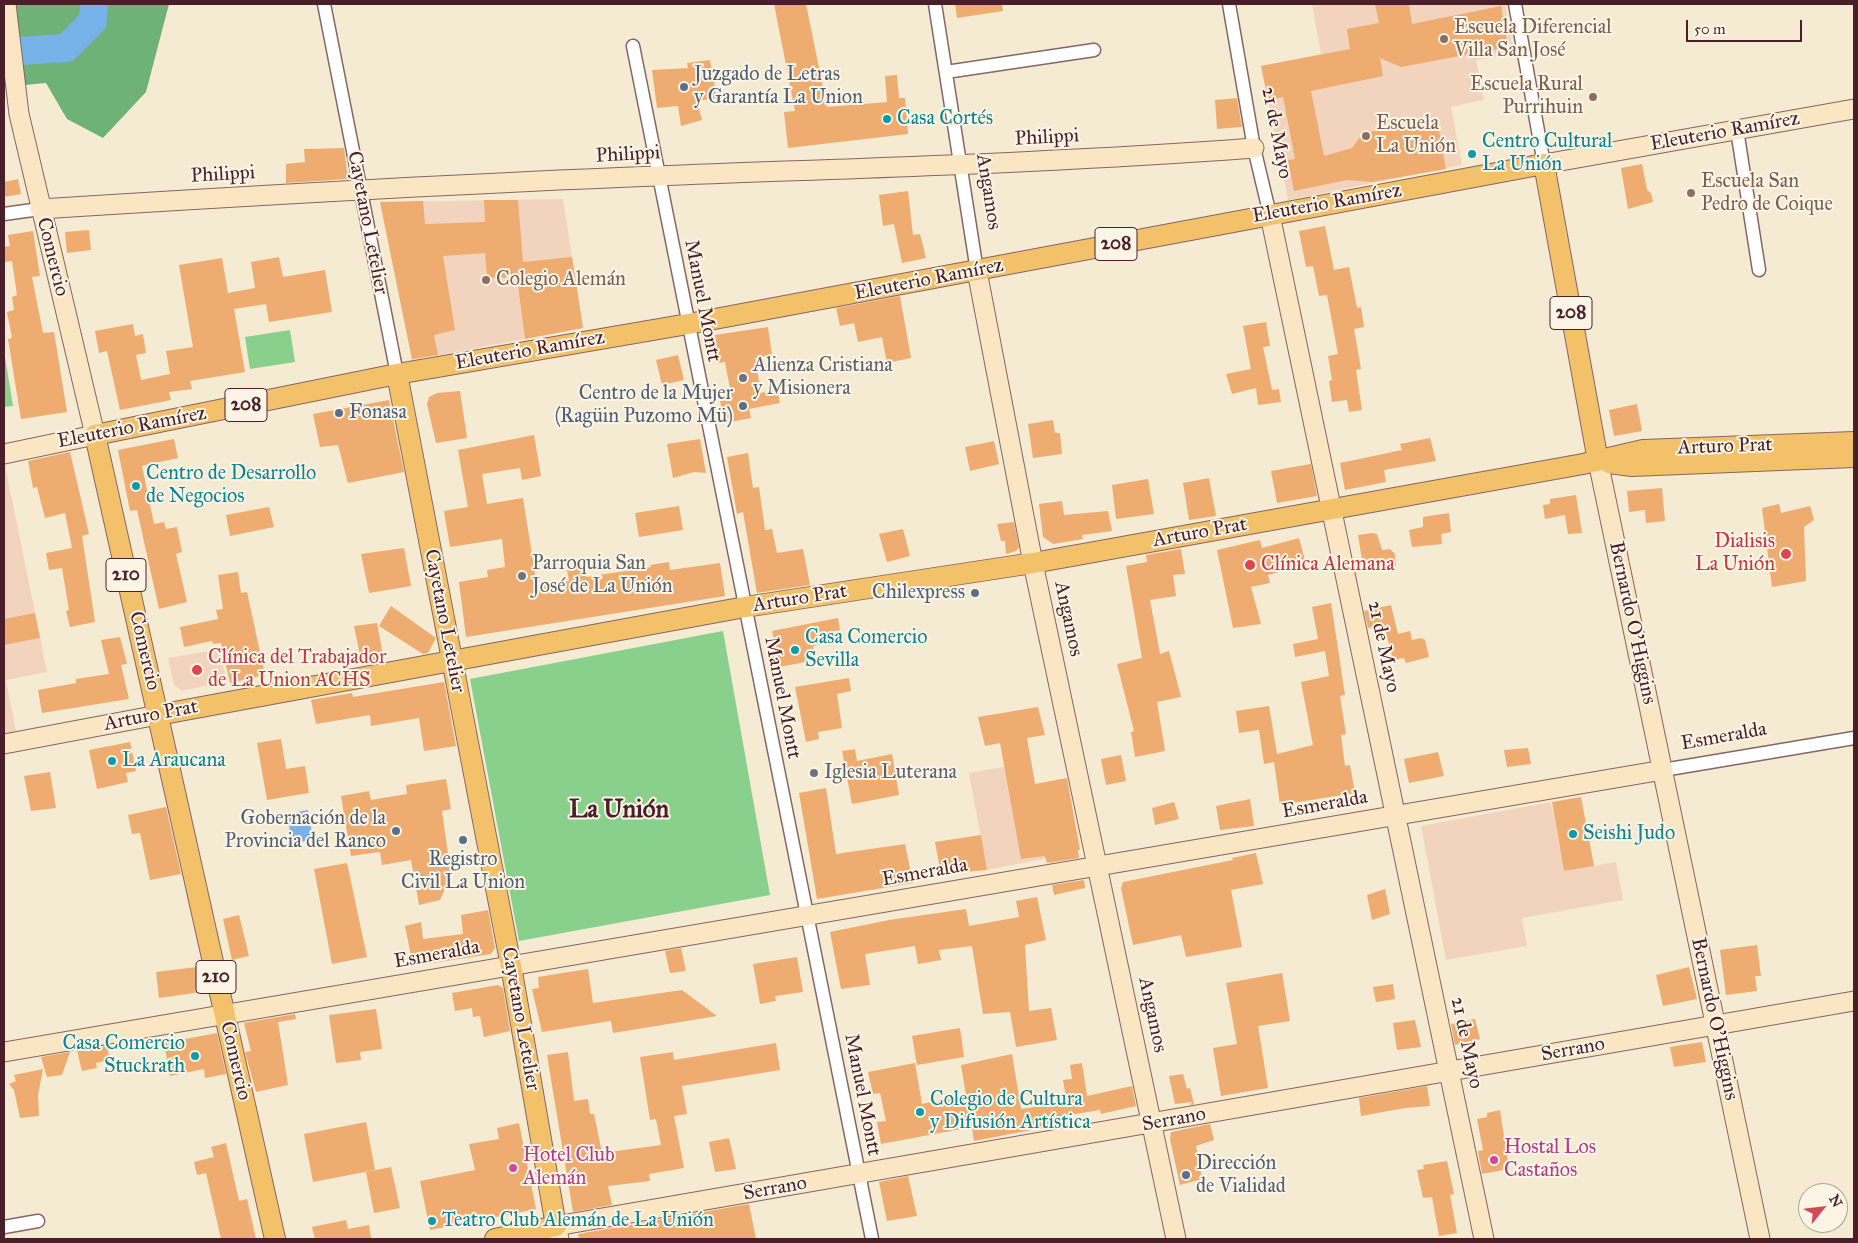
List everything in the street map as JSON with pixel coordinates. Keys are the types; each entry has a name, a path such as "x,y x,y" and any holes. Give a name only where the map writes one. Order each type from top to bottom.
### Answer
{"main road":[{"name":"Eleuterio Ramírez","path":"95,435 397,374 688,324 1544,164"},
{"name":"Bernardo O'Higgins","path":"1544,164 1598,461"},
{"name":"Cayetano Letelier","path":"397,374 511,966 557,1233"},
{"name":"Comercio","path":"95,435 275,1239"},
{"name":"Arturo Prat","path":"158,715 745,607 1033,563 1598,461 1643,450 1854,442"},
{"name":"Arturo Prat","path":"1598,461 1632,466 1854,457"},
{"name":"Serrano","path":"495,1239 557,1233"}],"street":[{"name":"Comercio","path":"6,4 19,114 95,435"},
{"name":"Cayetano Letelier","path":"324,4 397,374"},
{"name":"Angamos","path":"935,4 977,271 1033,563 1176,1239"},
{"name":"21 de Mayo","path":"1229,4 1254,148 1332,509 1484,1239"},
{"name":"Bernardo O'Higgins","path":"1515,4 1544,164"},
{"name":"Manuel Montt","path":"633,46 872,1239"},
{"path":"946,72 1094,50"},
{"name":"Eleuterio Ramírez","path":"1544,164 1854,108"},
{"path":"1737,130 1759,270"},
{"name":"Philippi","path":"4,214 40,209 360,190 658,176 960,166 1254,148"},
{"name":"Eleuterio Ramírez","path":"4,454 95,435"},
{"name":"Bernardo O'Higgins","path":"1598,461 1760,1239"},
{"name":"Arturo Prat","path":"4,744 158,715"},
{"name":"Esmeralda","path":"4,1052 1854,738"},
{"name":"Serrano","path":"557,1233 859,1175 1854,1001"},
{"path":"4,1227 38,1221"}],"shaded area":[{"name":"Escuela La Unión","path":"1312,4 1505,4 1514,54 1476,60 1484,100 1451,107 1462,165 1288,200 1261,66 1321,54"},
{"name":"Colegio Alemán","path":"563,199 583,328 412,360 380,202"},
{"path":"5,465 47,672 6,680 17,736 4,738"},
{"name":"Clínica del Trabajador de La Union ACHS","path":"220,649 226,681 182,691 174,685 168,658"},
{"path":"1030,756 1049,858 987,870 969,773 1004,767"},
{"path":"1551,802 1564,871 1616,862 1623,900 1522,918 1527,946 1446,960 1421,826"}],"green space":[{"path":"4,4 169,4 146,92 103,138 67,119 46,83 4,87"},
{"path":"290,330 295,362 250,369 245,337"},
{"path":"4,351 13,406 4,407"},
{"path":"723,631 770,895 519,941 470,679"}],"water":[{"path":"308,810 313,840 292,843 287,814"}],"building":[{"path":"774,4 806,4 827,107 887,102 885,76 897,75 899,98 905,98 908,134 788,148 784,112 795,111"},
{"path":"955,4 1002,4 1003,11 957,18"},
{"path":"1375,4 1409,4 1412,24 1501,6 1508,47 1401,67 1380,58 1383,76 1311,91 1324,156 1352,148 1363,133 1437,120 1446,169 1372,182 1347,180 1294,191 1288,160 1295,159 1283,97 1268,100 1261,66 1350,49 1347,29 1379,23"},
{"name":"Juzgado de Letras y Garantía La Union","path":"710,60 717,98 697,101 702,120 681,126 678,106 657,108 652,70 688,68 687,63"},
{"path":"1237,98 1242,127 1217,129 1215,100"},
{"path":"344,148 348,179 286,183 286,164 305,162 304,149"},
{"path":"1642,164 1647,190 1651,193 1653,202 1628,209 1621,168"},
{"path":"18,179 21,194 4,197 4,182"},
{"path":"908,191 913,235 920,234 926,258 902,263 894,224 883,226 879,195"},
{"name":"Colegio Alemán","path":"484,200 518,200 523,262 572,257 583,328 525,339 517,277 487,278 485,253 443,256 455,330 434,335 438,355 412,359 380,202 423,201 425,224 485,222"},
{"path":"1325,226 1334,270 1349,267 1357,308 1361,307 1364,327 1354,329 1361,369 1356,370 1362,410 1349,412 1347,400 1332,402 1329,381 1332,380 1328,356 1338,354 1327,295 1319,296 1313,266 1306,267 1299,231"},
{"path":"89,230 91,250 67,253 65,232"},
{"path":"33,231 40,276 32,277 43,333 54,332 67,412 21,419 8,339 12,338 7,312 14,310 12,297 17,295 12,261 4,262 4,247 10,246 8,235"},
{"path":"279,257 283,277 325,270 332,312 269,322 266,304 234,309 245,372 190,381 192,389 169,392 171,400 120,410 107,351 99,353 95,331 133,324 135,336 143,334 146,353 136,355 141,380 170,374 166,351 193,347 179,265 222,258 228,293 255,288 251,262"},
{"path":"900,296 911,358 887,363 882,337 858,342 854,323 840,326 836,308"},
{"path":"1266,322 1270,346 1263,347 1272,390 1279,389 1281,402 1258,405 1256,388 1232,394 1226,374 1251,369 1243,326"},
{"path":"768,327 772,355 755,358 761,393 777,389 780,403 749,409 751,418 725,423 720,401 732,399 725,362 719,363 715,335"},
{"path":"678,355 684,380 662,385 656,360"},
{"path":"460,391 467,438 436,443 427,404 429,397 437,393"},
{"path":"389,400 404,472 348,483 338,445 320,447 313,414"},
{"path":"1637,404 1642,431 1614,436 1609,410"},
{"path":"1053,420 1055,433 1060,433 1062,454 1033,458 1028,424"},
{"path":"534,435 541,476 522,480 520,468 482,474 487,504 523,498 537,586 569,581 567,570 585,567 586,577 651,567 650,565 669,562 670,570 720,563 725,596 466,637 459,582 488,577 487,570 505,567 502,539 450,547 444,511 468,507 458,450"},
{"path":"1430,438 1436,461 1384,470 1386,482 1345,490 1340,463 1402,450 1400,444"},
{"path":"174,439 178,458 142,466 154,524 164,522 166,529 177,527 182,552 176,554 187,602 159,609 137,510 130,511 118,450"},
{"path":"700,439 706,473 694,472 673,478 667,444"},
{"path":"994,441 999,464 970,471 965,447"},
{"path":"70,452 89,534 82,536 95,622 70,627 66,611 69,610 62,568 49,570 46,553 72,548 65,513 45,518 37,487 33,488 28,461"},
{"path":"748,453 753,488 759,487 765,530 772,529 777,553 803,549 810,585 757,593 743,512 737,514 727,457"},
{"path":"1311,464 1317,496 1277,503 1271,471"},
{"path":"1209,478 1216,516 1189,520 1183,483"},
{"path":"1148,479 1154,514 1116,519 1112,485"},
{"path":"1662,488 1665,521 1646,523 1645,510 1629,512 1627,491"},
{"path":"1576,495 1582,533 1568,534 1565,515 1545,519 1543,505 1550,504 1550,499"},
{"path":"1062,501 1064,515 1108,511 1112,531 1082,535 1083,539 1053,544 1043,537 1039,504"},
{"name":"Dialisis La Unión","path":"1779,504 1781,513 1810,506 1814,520 1804,527 1806,581 1772,587 1762,508"},
{"path":"679,506 683,530 639,537 635,513"},
{"path":"269,507 274,527 230,536 226,515"},
{"path":"1449,513 1451,532 1441,534 1442,544 1412,547 1409,530 1423,527 1423,517"},
{"path":"1014,522 1019,547 1016,551 1006,554 1005,541 1001,541 997,524"},
{"path":"903,529 910,556 887,562 879,534"},
{"path":"1377,534 1382,550 1390,549 1395,554 1396,566 1367,569 1363,566 1358,535"},
{"path":"1299,538 1306,564 1268,575 1270,583 1251,587 1261,624 1233,628 1217,550 1260,540 1262,548"},
{"path":"404,548 411,586 369,593 361,554"},
{"path":"1181,549 1185,574 1173,575 1176,596 1150,600 1160,654 1169,651 1181,697 1157,702 1165,751 1135,757 1131,732 1134,731 1117,664 1142,658 1126,566 1147,562 1146,555"},
{"path":"238,572 241,593 247,592 265,675 230,683 221,643 213,644 212,641 184,647 180,627 218,619 216,610 223,609 218,575"},
{"path":"1331,603 1345,695 1340,696 1346,734 1341,735 1345,766 1350,765 1355,793 1280,805 1274,762 1264,764 1259,730 1239,733 1236,711 1269,706 1277,754 1313,745 1301,682 1329,676 1325,651 1295,657 1293,644 1318,639 1312,607"},
{"path":"1391,605 1398,634 1410,631 1412,640 1421,638 1425,640 1429,657 1406,663 1404,658 1393,660 1384,625 1368,628 1364,611"},
{"path":"391,606 436,638 428,653 423,654 379,626"},
{"path":"35,613 40,638 4,645 4,619"},
{"name":"Casa Comercio Sevilla","path":"838,618 840,630 826,633 828,643 813,646 816,660 774,668 771,656 777,654 772,631"},
{"path":"377,623 384,661 362,665 354,626"},
{"path":"120,637 127,664 121,665 129,699 42,713 38,690 76,683 76,679 109,674 101,640"},
{"path":"849,678 851,691 837,694 842,728 818,732 819,739 806,742 795,687"},
{"path":"444,682 456,746 424,751 419,718 371,726 370,715 316,724 311,700 352,693 353,697"},
{"path":"1038,707 1045,735 1027,738 1035,784 1067,778 1080,850 1078,850 1079,858 1047,863 1045,856 1021,859 1000,743 985,746 978,717"},
{"path":"281,739 286,769 305,766 309,793 267,800 257,743"},
{"name":"La Araucana","path":"130,742 136,771 126,773 128,782 97,789 89,750"},
{"path":"1528,748 1531,764 1507,767 1504,750"},
{"name":"Iglesia Luterana","path":"855,749 857,761 892,754 899,795 852,804 842,751"},
{"path":"1438,752 1444,776 1409,783 1404,759"},
{"path":"1121,755 1126,781 1106,785 1101,759"},
{"path":"50,772 56,808 31,811 24,776"},
{"name":"Gobernación de la Provincia del Ranco","path":"446,779 451,809 442,811 451,875 440,900 419,905 411,860 382,865 380,852 351,856 341,796 369,791 371,800 407,794 406,785"},
{"path":"826,788 836,854 905,844 913,883 817,899 799,793"},
{"name":"Seishi Judo","path":"1581,797 1594,866 1564,871 1552,802"},
{"path":"1250,799 1254,826 1220,830 1216,806"},
{"path":"1174,802 1179,819 1155,825 1152,808"},
{"path":"166,807 181,874 150,880 140,833 132,834 128,815"},
{"path":"981,835 987,870 941,874 935,842"},
{"path":"1256,853 1263,884 1231,890 1242,947 1186,957 1181,935 1133,945 1121,888 1123,882 1233,860 1232,858"},
{"path":"347,863 367,957 332,964 314,869"},
{"path":"1084,880 1085,888 1054,895 1052,885"},
{"path":"1385,889 1390,914 1372,920 1367,895"},
{"path":"1037,897 1046,940 1025,945 1029,1011 1051,1008 1057,1040 1016,1047 1010,1012 983,1014 972,946 939,950 941,960 918,964 915,946 865,954 870,985 841,989 830,932 889,920 966,909 969,926 1019,917 1016,901"},
{"path":"488,910 495,948 491,954 413,966 405,926 421,922 423,939 463,934 461,915"},
{"path":"239,915 249,956 232,960 223,919"},
{"path":"1757,945 1761,976 1755,976 1757,991 1726,995 1720,950"},
{"path":"681,948 686,971 670,973 665,951"},
{"path":"797,957 803,992 775,996 776,1001 760,1004 753,964"},
{"path":"197,967 201,992 159,998 156,972"},
{"path":"1689,967 1697,999 1663,1006 1656,975"},
{"path":"588,969 593,1003 682,990 717,1016 613,1033 611,1021 542,1032 532,989 539,988 538,977"},
{"path":"1282,973 1290,1021 1258,1026 1268,1088 1221,1096 1213,1048 1237,1044 1226,983"},
{"path":"1393,984 1395,999 1376,1002 1373,987"},
{"path":"498,985 503,988 510,1031 484,1037 480,1016 473,1017 472,1008 455,1011 452,993"},
{"path":"376,1009 382,1049 360,1052 361,1060 336,1063 329,1015"},
{"path":"295,1014 296,1019 278,1022 288,1085 256,1092 245,1052 251,1051 244,1023"},
{"path":"1475,1019 1480,1039 1455,1045 1451,1024"},
{"path":"1415,1020 1421,1047 1397,1050 1393,1023"},
{"path":"960,1028 964,1057 917,1065 912,1036"},
{"name":"Casa Comercio Stuckrath","path":"217,1033 226,1074 205,1078 204,1069 170,1076 164,1043"},
{"path":"1702,1042 1706,1062 1674,1067 1670,1047"},
{"path":"776,1043 780,1070 682,1086 687,1114 674,1116 684,1168 649,1174 650,1181 608,1186 612,1205 573,1212 547,1055 568,1052 574,1101 588,1099 590,1114 594,1114 602,1153 661,1145 656,1119 650,1120 640,1057 673,1052 674,1060"},
{"path":"107,1046 110,1060 96,1063 97,1068 82,1071 77,1051"},
{"path":"70,1052 62,1075 47,1077 41,1057"},
{"path":"1012,1054 1021,1109 1067,1102 1063,1080 1072,1079 1070,1065 1082,1063 1087,1096 1132,1086 1136,1106 1101,1114 1100,1110 1057,1117 1058,1125 974,1141 972,1127 881,1144 877,1122 886,1121 880,1093 873,1094 868,1072 915,1063 922,1104 966,1095 961,1065"},
{"path":"43,1069 38,1095 39,1116 20,1118 14,1090 9,1084 16,1081 14,1075"},
{"path":"1183,1074 1187,1089 1190,1088 1194,1104 1190,1105 1192,1102 1175,1104 1169,1076"},
{"path":"1427,1086 1430,1106 1405,1108 1361,1116 1359,1098"},
{"path":"1500,1110 1509,1169 1482,1174 1478,1151 1483,1150 1477,1119 1487,1117 1487,1113"},
{"path":"366,1122 375,1170 313,1182 304,1134"},
{"path":"519,1123 536,1209 430,1230 420,1181 475,1170 469,1144 499,1139 497,1128"},
{"path":"1210,1124 1214,1140 1196,1146 1202,1179 1180,1185 1170,1139 1171,1132"},
{"path":"729,1138 736,1169 715,1172 709,1142"},
{"path":"226,1143 239,1201 247,1199 256,1239 221,1239 206,1173 197,1175 194,1162 214,1157 211,1147"},
{"path":"1447,1161 1454,1194 1450,1195 1457,1233 1439,1236 1432,1197 1423,1198 1417,1170 1424,1169 1423,1165"},
{"path":"391,1167 400,1208 374,1213 366,1172"},
{"path":"908,1176 917,1216 887,1221 879,1182"},
{"path":"749,1204 756,1239 579,1239 578,1234"},
{"path":"346,1220 348,1229 369,1225 371,1239 315,1239 312,1227"}],"waterway":[{"path":"4,52 66,48 93,21 94,4"}],"place":[{"name":"Escuela Diferencial Villa San José","path":"1444,39"},
{"name":"Juzgado de Letras y Garantía La Union","path":"684,87"},
{"name":"Escuela Rural Purrihuin","path":"1593,97"},
{"name":"Casa Cortés","path":"887,119"},
{"name":"Escuela La Unión","path":"1366,136"},
{"name":"Centro Cultural La Unión","path":"1472,154"},
{"name":"Escuela San Pedro de Coique","path":"1691,193"},
{"name":"Colegio Alemán","path":"486,280"},
{"name":"Alienza Cristiana y Misionera","path":"743,378"},
{"name":"Centro de la Mujer (Ragüin Puzomo Mü)","path":"743,406"},
{"name":"Fonasa","path":"339,413"},
{"name":"Centro de Desarrollo de Negocios","path":"136,486"},
{"name":"Dialisis La Unión","path":"1786,554"},
{"name":"Clínica Alemana","path":"1250,565"},
{"name":"Parroquia San José de La Unión","path":"522,576"},
{"name":"Chilexpress","path":"975,593"},
{"name":"Casa Comercio Sevilla","path":"795,650"},
{"name":"Clínica del Trabajador de La Union ACHS","path":"197,670"},
{"name":"La Araucana","path":"112,761"},
{"name":"Iglesia Luterana","path":"814,773"},
{"name":"Gobernación de la Provincia del Ranco","path":"396,831"},
{"name":"Seishi Judo","path":"1573,834"},
{"name":"Registro Civil La Union","path":"463,840"},
{"name":"Casa Comercio Stuckrath","path":"195,1056"},
{"name":"Colegio de Cultura y Difusión Artística","path":"920,1112"},
{"name":"Hostal Los Castaños","path":"1494,1160"},
{"name":"Hotel Club Alemán","path":"513,1168"},
{"name":"Dirección de Vialidad","path":"1186,1175"},
{"name":"Teatro Club Alemán de La Unión","path":"432,1221"}],"district":[{"name":"La Unión","path":"619,811"}]}
